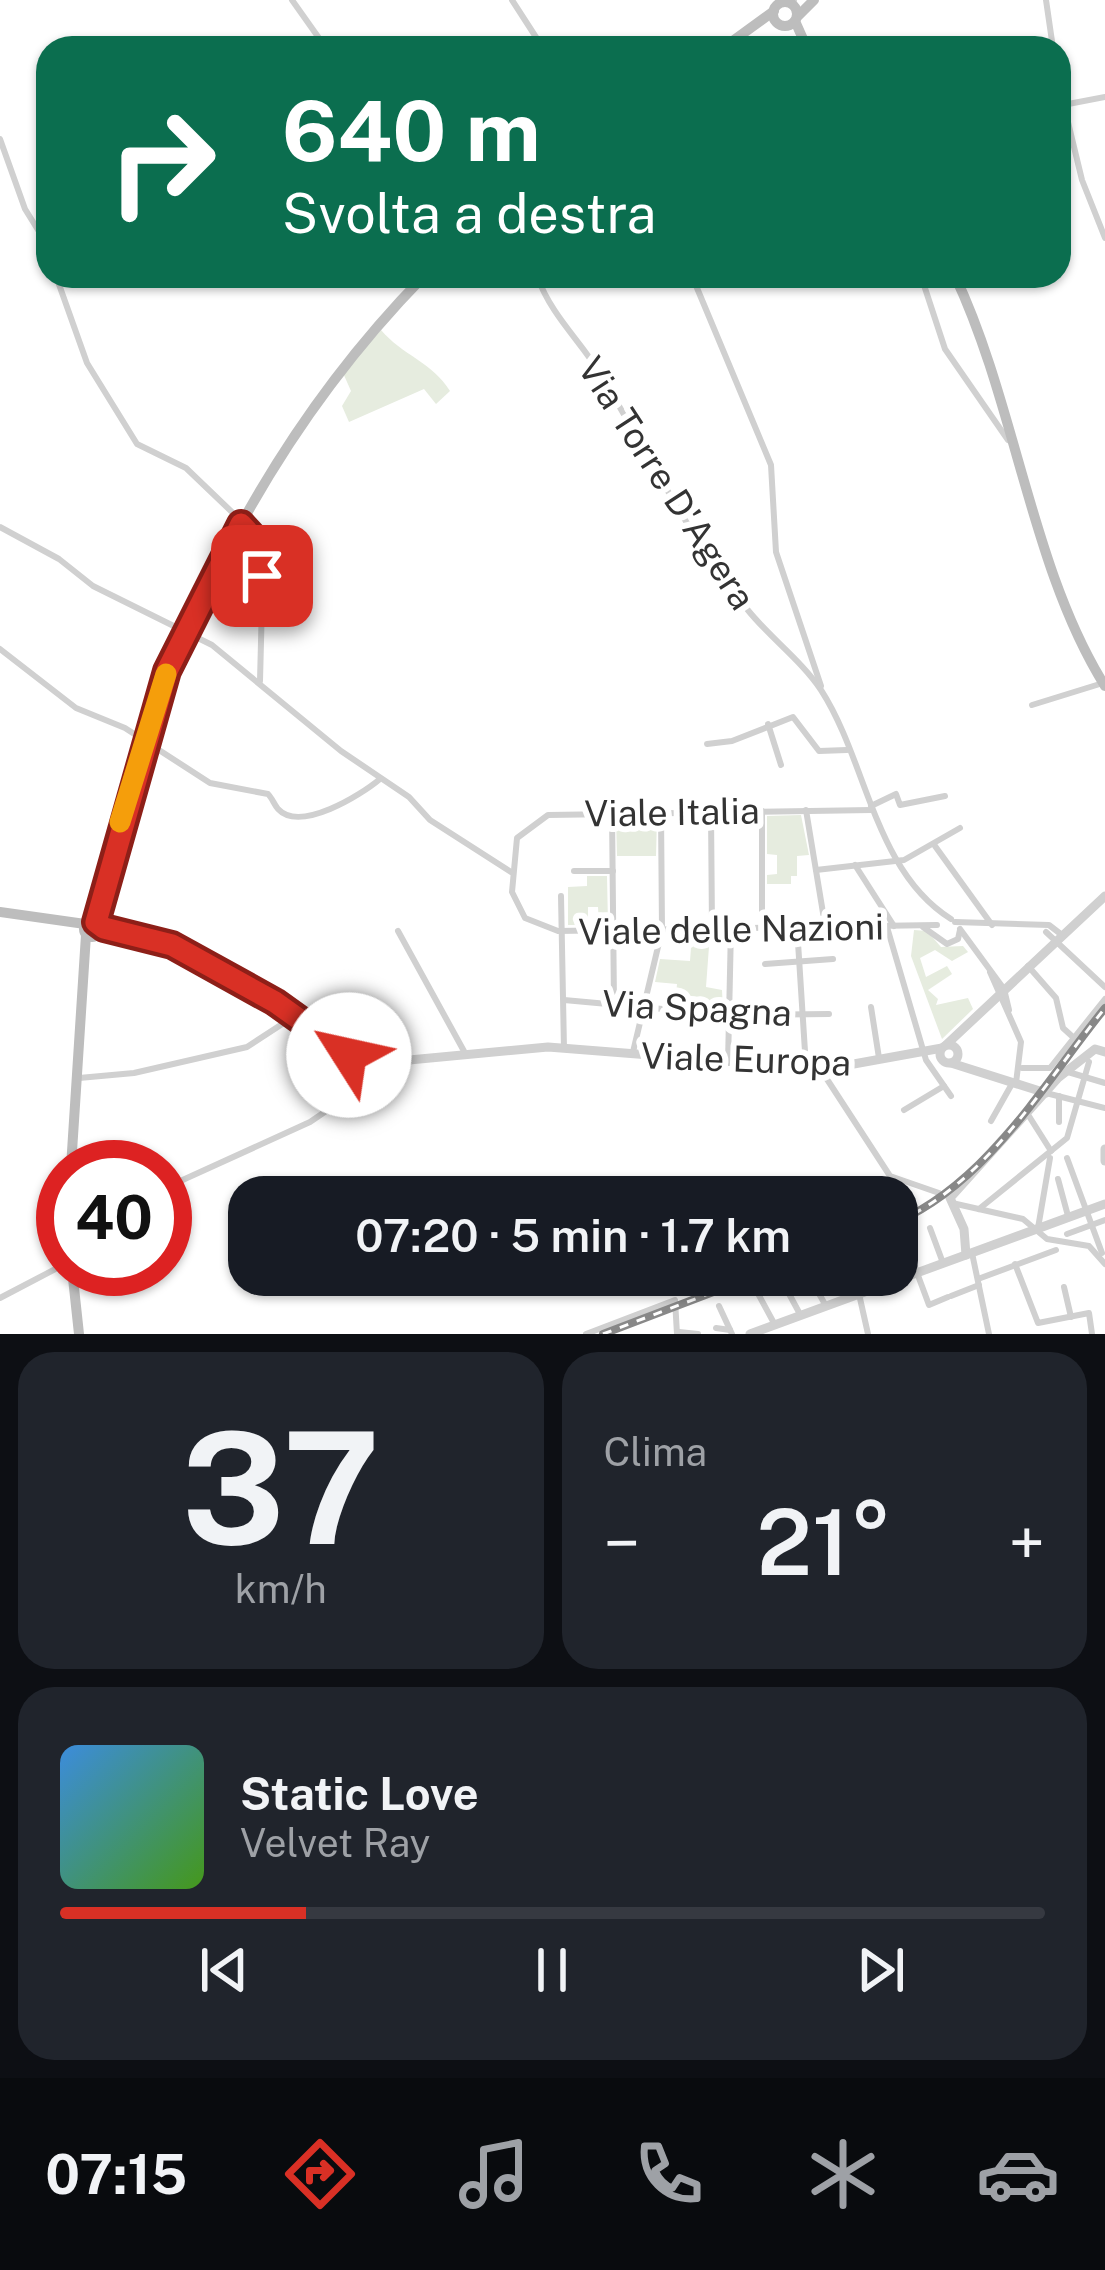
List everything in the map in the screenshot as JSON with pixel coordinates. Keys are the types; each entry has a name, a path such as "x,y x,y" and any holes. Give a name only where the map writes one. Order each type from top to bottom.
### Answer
{"main road":[{"path":"745,36 783,4 811,0"},
{"path":"752,32 790,22 811,0"},
{"path":"783,4 799,36"},
{"path":"783,4 790,22"},
{"path":"72,1140 92,926 145,741 186,629 241,524 325,391 414,288"},
{"path":"961,288 981,335 1070,615 1104,684"},
{"path":"0,912 92,926"},
{"path":"75,1296 79,1334"}],"street":[{"path":"292,0 318,36"},
{"path":"512,0 535,36"},
{"path":"1046,0 1051,36"},
{"path":"1071,103 1105,97"},
{"path":"1071,137 1105,238"},
{"path":"0,139 36,227"},
{"path":"60,288 87,363 137,444 186,468 263,548 260,681"},
{"name":"Via Torre D'Agera","path":"543,288 560,325 598,369 684,519 745,606 820,690 871,808 899,861 932,905"},
{"path":"697,288 771,465 776,552 820,674 820,690"},
{"path":"926,288 944,349 1024,469"},
{"path":"0,527 62,561 93,586 186,629 260,681 430,820 511,872"},
{"path":"0,650 76,708 145,741 210,783 268,794 278,811 293,818 348,806 380,779"},
{"path":"1032,705 1104,684"},
{"path":"707,744 732,741 768,724 796,718 819,752 848,749"},
{"path":"768,724 781,765"},
{"name":"Viale Italia","path":"511,872 517,838 535,820 612,813 871,808 896,794 900,805 945,796"},
{"path":"806,810 825,927"},
{"path":"762,811 762,928"},
{"path":"632,1056 662,930 661,812"},
{"path":"711,812 712,929"},
{"path":"612,813 614,1004"},
{"path":"816,870 899,861 935,846 960,828"},
{"path":"935,846 990,925"},
{"path":"855,865 891,927 926,1054 951,1096"},
{"path":"574,871 614,871"},
{"name":"Viale delle Nazioni","path":"511,872 520,912 541,928 562,932 918,926 936,928 972,949"},
{"path":"561,896 564,1049"},
{"path":"950,1053 957,1034 1105,896"},
{"path":"932,905 958,926 990,972 1021,1042 1022,1068 992,1121"},
{"path":"932,905 936,928 1048,925 1105,987"},
{"path":"958,926 990,925"},
{"path":"1033,925 1060,937"},
{"path":"92,926 162,940 294,1016 349,1055 398,1062"},
{"path":"954,942 958,926"},
{"path":"797,927 806,1069"},
{"path":"728,1065 731,928"},
{"path":"398,931 464,1053"},
{"path":"1046,932 1048,948"},
{"path":"765,964 833,959"},
{"path":"1028,966 1054,994 1063,1028 1074,1038"},
{"path":"1022,1068 1050,1068 1105,999"},
{"name":"Via Spagna","path":"564,1000 728,1015 829,1014"},
{"path":"871,1006 880,1062"},
{"path":"75,1078 134,1073 248,1047 294,1016"},
{"name":"Viale Europa","path":"398,1062 464,1053 564,1049 821,1070 926,1054"},
{"path":"926,1054 950,1053 967,1066 1105,1108"},
{"path":"949,1202 1065,1071 1094,1054"},
{"path":"979,1209 1067,1138 1074,1100 1094,1054"},
{"path":"192,1176 310,1122 398,1062"},
{"path":"821,1070 884,1169 894,1179 939,1193"},
{"path":"1065,1071 1105,1083"},
{"path":"904,1110 944,1086"},
{"path":"1059,1096 1059,1122"},
{"path":"1028,1113 1050,1154 1036,1229"},
{"path":"1105,1149 1105,1161"},
{"path":"1067,1157 1092,1225 1101,1235 1105,1264"},
{"path":"1058,1178 1069,1217"},
{"path":"949,1202 1022,1219 1047,1239 1080,1242 1101,1253"},
{"path":"949,1202 963,1227 988,1334"},
{"path":"918,1273 1087,1210 1104,1211"},
{"path":"1067,1234 1092,1225 1104,1211"},
{"path":"930,1228 944,1263"},
{"path":"1080,1242 1101,1235"},
{"path":"918,1276 929,1305 1056,1250"},
{"path":"1015,1264 1039,1323 1089,1313 1093,1334"},
{"path":"0,1298 36,1279"},
{"path":"1064,1287 1071,1316"},
{"path":"760,1296 776,1325"},
{"path":"790,1296 801,1316"},
{"path":"820,1296 826,1306"},
{"path":"750,1334 855,1296"},
{"path":"861,1296 868,1334"},
{"path":"586,1334 675,1300 678,1333 698,1334"},
{"path":"719,1306 731,1332"},
{"path":"716,1328 731,1332"}],"shaded area":[{"path":"381,330 450,391 436,404 424,389 349,422 342,406 351,391 343,373"},
{"path":"801,815 809,855 797,856 797,876 791,876 791,884 767,884 767,875 777,874 777,855 767,854 767,816"},
{"path":"657,817 656,856 617,856 616,818"},
{"path":"587,876 607,876 608,925 599,925 598,907 588,907 588,925 568,925 568,887 587,886"},
{"path":"914,930 927,931 941,947 963,946 968,952 952,961 935,950 920,958 926,977 947,966 952,974 928,990 938,999 936,1005 968,998 973,1009 942,1039 911,956"},
{"path":"710,933 706,987 722,990 723,1011 675,1005 677,984 655,982 660,959 690,961 692,934"}],"railway":[{"path":"918,1211 959,1182 1013,1128 1105,1008"},
{"path":"603,1334 703,1296"}],"slow traffic":[{"path":"120,822 166,674"}],"route":[{"path":"262,576 263,548 252,530 241,524 167,671 121,819 96,922 172,945 275,1002 349,1055"}]}
